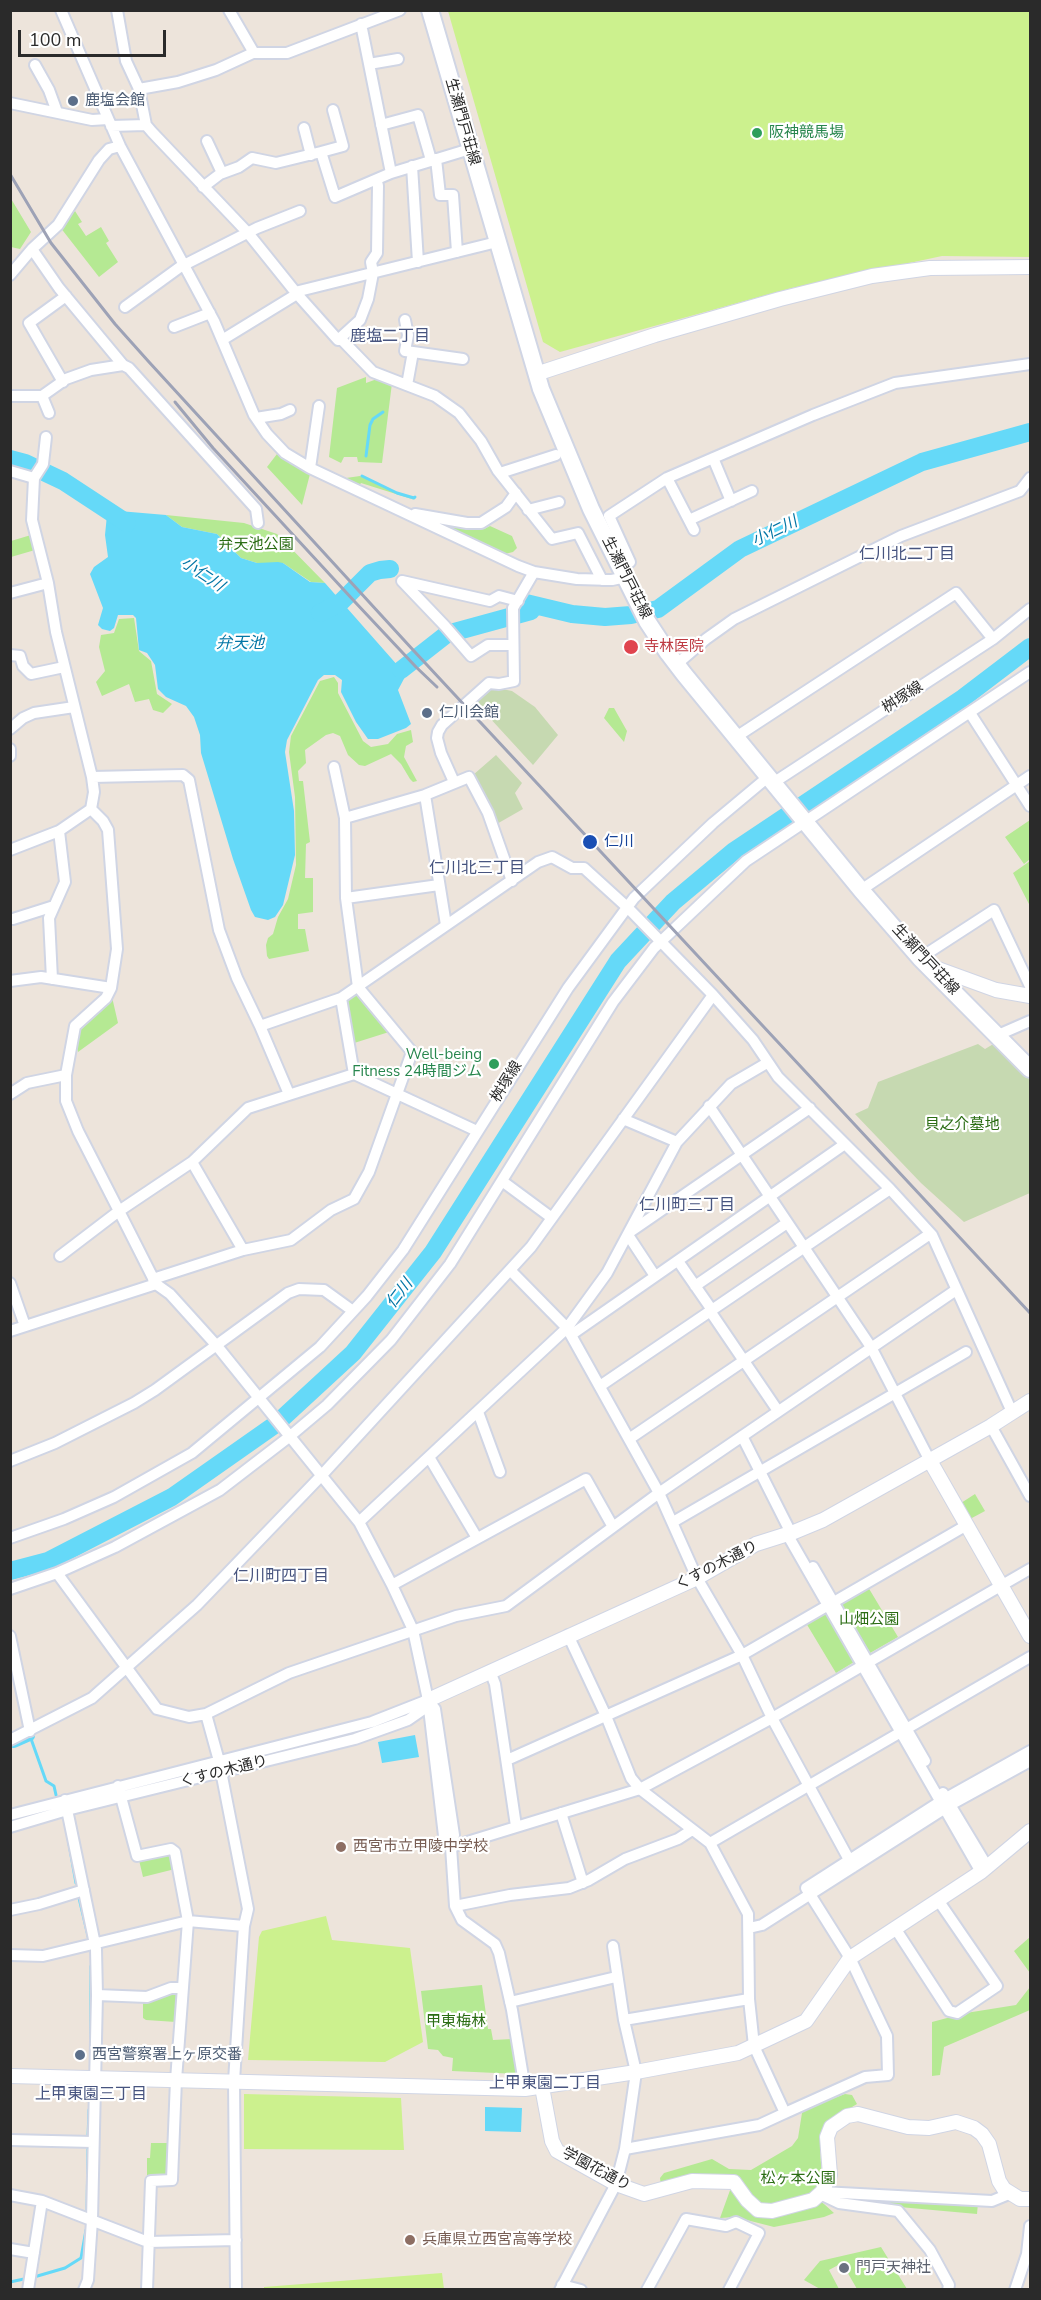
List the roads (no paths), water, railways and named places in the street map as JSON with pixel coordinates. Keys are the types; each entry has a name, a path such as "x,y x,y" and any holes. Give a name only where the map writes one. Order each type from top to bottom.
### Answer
{"main road":[{"name":"生瀬門戸荘線","path":"430,10 536,374 565,448 644,613 677,664 861,890 924,961 1030,1069"}],"street":[{"path":"61,10 120,146 210,313 256,418 267,434 285,453 310,468 534,572 602,580 623,572 630,562 609,516 667,478 813,415 895,383 1030,364"},
{"path":"117,10 126,61 139,89 146,125 203,188 248,233 296,293 338,340 342,340 373,372 435,396 459,413 481,441 500,473 552,539 578,533 602,580"},
{"path":"229,10 254,53"},
{"path":"139,89 188,79 216,70 254,53 286,53 361,24 377,14 400,10"},
{"path":"361,24 391,173"},
{"path":"369,64 398,59"},
{"path":"34,65 49,90 57,112"},
{"path":"10,103 109,123 146,125"},
{"path":"203,188 222,173 239,167 252,158 276,163 343,146 333,110"},
{"path":"381,125 418,114 434,160 440,195 453,195 458,252"},
{"path":"304,128 335,197 391,173 470,149"},
{"path":"207,141 222,173"},
{"path":"10,275 32,249 58,225 99,160 109,149 120,146"},
{"path":"412,166 418,261"},
{"path":"338,340 360,320 374,273 371,262 377,253 377,180"},
{"path":"125,307 184,264 300,211"},
{"path":"222,340 296,293 497,242"},
{"path":"32,249 66,296 123,365 129,368 256,509 258,523"},
{"path":"536,374 655,335 780,299 873,276 930,268 1030,267"},
{"path":"63,382 29,323 66,296"},
{"path":"174,327 210,313"},
{"path":"405,320 408,335 405,351 464,359"},
{"path":"407,385 413,352"},
{"path":"10,396 42,396 63,382 91,370 123,365"},
{"path":"42,396 49,413"},
{"path":"310,468 319,406"},
{"path":"256,418 281,414 290,410"},
{"path":"10,850 59,831 91,808 94,792 32,520 34,478 42,465 46,438"},
{"path":"500,473 556,455"},
{"path":"713,458 731,501"},
{"path":"10,471 34,478"},
{"path":"667,478 692,525 752,491"},
{"path":"677,664 734,619 901,536 1020,491 1030,478"},
{"path":"403,512 467,523 481,523 506,507 516,494"},
{"path":"528,510 559,502"},
{"path":"454,782 441,753 438,732 489,683 514,681 512,624 516,604 534,572"},
{"path":"513,645 488,645 471,656 402,581 490,601 500,596 516,604"},
{"path":"10,594 48,583"},
{"path":"736,737 956,593 993,639"},
{"name":"桝塚線","path":"10,1538 64,1520 192,1454 320,1347 403,1250 568,988 640,892 713,823 772,782 993,639 1030,609"},
{"path":"10,655 20,656 23,666 31,674 64,667"},
{"path":"10,1589 115,1547 220,1490 327,1405 391,1340 450,1264 613,1002 660,941 746,861 803,819 970,714 1030,672"},
{"path":"10,729 23,718 34,713 74,707"},
{"path":"970,714 1030,806"},
{"path":"10,749 10,756"},
{"path":"10,1331 243,1250 291,1240 331,1210 354,1199 369,1172 412,1052 358,987 346,898 345,818 334,767"},
{"path":"92,777 183,775 189,780 219,930 237,978 289,1094"},
{"path":"861,890 1030,776"},
{"path":"345,818 424,795 469,777 488,813 512,880"},
{"path":"424,795 446,925"},
{"path":"91,808 104,820 108,830 117,949 111,988 105,998 75,1026 66,1075 66,1101 78,1131 154,1281 170,1293 217,1346 359,1522 413,1630 428,1700 435,1709 454,1835 451,1847 455,1906 462,1920 495,1944 510,2002 525,2089"},
{"path":"52,979 49,918 65,882 59,831"},
{"path":"260,1026 341,998 538,862 552,857 572,868 584,868 713,995 753,1040 767,1063 890,1189 930,1234 1012,1412"},
{"path":"346,898 439,885"},
{"path":"13,919 54,906"},
{"path":"924,961 994,910 1030,986"},
{"path":"924,961 996,990 1030,996"},
{"path":"10,981 41,977 111,988"},
{"path":"958,995 955,989 956,982 961,977"},
{"path":"10,1740 92,1698 197,1605 321,1476 510,1270 552,1218 713,995"},
{"path":"341,998 354,1074"},
{"path":"998,1035 1030,1021"},
{"path":"569,1332 608,1273 677,1142 731,1084 767,1063"},
{"path":"60,1256 119,1211 192,1162 248,1108 354,1074 477,1131"},
{"path":"10,1094 27,1083 66,1075"},
{"path":"709,1106 871,1347 929,1459 1030,1636"},
{"path":"628,1234 810,1108"},
{"path":"623,1119 677,1142"},
{"path":"359,1522 569,1332 656,1276 845,1144"},
{"path":"192,1162 243,1250"},
{"path":"502,1181 552,1218"},
{"path":"600,1386 890,1189"},
{"path":"695,1286 787,1223"},
{"path":"628,1234 656,1276"},
{"path":"629,1439 930,1234"},
{"path":"678,1261 778,1411"},
{"path":"510,1270 569,1332 659,1493 698,1578 742,1655 772,1718 851,1864"},
{"path":"10,1283 25,1326"},
{"path":"10,1461 55,1443 134,1403 217,1346 288,1293 299,1289 324,1290 352,1311"},
{"path":"57,1572 157,1709 189,1717 206,1714 289,1673 456,1616 506,1606 659,1493 956,1290"},
{"path":"673,1522 966,1352"},
{"name":"くすの木通り","path":"10,1827 118,1786 372,1722 428,1700 698,1578 756,1544 823,1520 991,1426 1030,1401"},
{"path":"478,1412 500,1472"},
{"path":"991,1426 1030,1496"},
{"path":"742,1436 790,1533 984,1869"},
{"path":"429,1457 477,1538"},
{"path":"392,1585 586,1479 613,1527"},
{"path":"507,1760 742,1655 967,1525"},
{"path":"451,1847 640,1789 772,1718 1030,1569"},
{"path":"568,1635 606,1716 631,1778 640,1789 710,1843 748,1914 749,1999 754,2046 785,2113"},
{"path":"10,1636 30,1731"},
{"path":"710,1843 1030,1657"},
{"path":"490,1671 495,1684 516,1826"},
{"name":"くすの木通り","path":"10,1815 122,1798 355,1738 408,1720 421,1711 428,1700"},
{"path":"206,1714 219,1761 248,1909 244,1926 234,2081 236,2289"},
{"path":"749,1928 762,1925 811,1895 851,1864 945,1803 1030,1752"},
{"path":"945,1803 1030,1761"},
{"path":"118,1786 137,1856 171,1849 175,1852 188,1922 176,2080 172,2180 151,2181 147,2289"},
{"path":"66,1805 95,1944 97,1995 93,2220 88,2280 84,2289"},
{"path":"561,1813 583,1882"},
{"path":"455,1906 510,1895 569,1888 625,1859 678,1839 692,1830"},
{"path":"10,2076 525,2089 738,2053 806,2021 850,1958 984,1869 1030,1832"},
{"path":"10,1910 84,1890"},
{"path":"625,2149 759,2125 865,2078 888,2075 887,2036 850,1958 811,1895"},
{"path":"895,1928 949,2012 957,2013 997,1986 938,1900"},
{"path":"10,1955 43,1956 188,1922 244,1926"},
{"path":"581,2289 561,2287 616,2184 625,2149 636,2072 616,1977 613,1946"},
{"path":"510,2002 616,1977"},
{"path":"97,1995 147,1997 171,1988 183,1988"},
{"path":"624,2020 749,1999"},
{"name":"学園花通り","path":"542,2087 552,2141 557,2151 616,2184 644,2194 692,2181 734,2182 747,2200 758,2210 772,2211 813,2200 821,2193"},
{"path":"821,2193 830,2175 827,2137 831,2127 847,2116 858,2114 908,2127 929,2128 956,2122 974,2128 982,2134 988,2144 999,2181 1009,2194 1020,2199 1030,2199"},
{"path":"10,2140 93,2142"},
{"path":"821,2193 992,2201 1009,2194"},
{"path":"821,2193 839,2203 898,2211 930,2250 949,2285 948,2289"},
{"path":"10,2195 42,2201 148,2242 236,2240"},
{"path":"28,2289 42,2201"},
{"path":"647,2289 686,2219 726,2226 736,2222 759,2233 729,2289"},
{"path":"1015,2289 1027,2254 1030,2226"},
{"path":"10,2249 34,2253"}],"water":[{"name":"弁天池","path":"109,506 119,511 166,515 182,527 217,534 241,558 257,563 283,563 310,582 325,583 406,675 398,690 411,724 378,739 368,739 356,722 341,692 342,680 335,675 324,675 318,680 287,740 285,752 294,811 295,855 283,905 275,917 268,920 255,917 251,910 201,753 200,735 194,717 186,706 166,697 158,689 155,665 147,653 139,650 136,618 133,615 118,615 114,628 110,631 98,625 103,608 90,574 94,567 108,557 105,512"},
{"path":"415,1735 419,1757 382,1763 378,1742"},
{"path":"485,2107 522,2108 521,2132 485,2131"}],"waterway":[{"path":"366,456 370,425 373,419 383,412"},
{"name":"小仁川","path":"526,603 572,614 605,617 631,615 658,609 740,549 922,462 1030,432"},
{"name":"小仁川","path":"10,459 25,463 63,481 127,523"},
{"path":"362,476 397,493 415,497"},
{"name":"小仁川","path":"320,613 341,602 370,573 390,569"},
{"path":"401,670 447,634 531,611"},
{"name":"仁川","path":"10,1571 48,1561 172,1497 276,1424 353,1353 433,1252 618,961 673,902 734,851 963,698 1030,647"},
{"path":"30,1736 46,1781 54,1786 56,1795"},
{"path":"14,1743 30,1736"},
{"path":"68,1838 76,1883"},
{"path":"79,1898 89,1940"},
{"path":"91,1966 91,2046"},
{"path":"88,2138 89,2110"},
{"path":"87,2213 88,2148"},
{"path":"34,2277 65,2268 81,2258 86,2230"},
{"path":"10,2282 24,2279"}],"railway":[{"path":"10,174 51,243 115,324 149,362 414,651 1030,1313"},
{"path":"175,402 213,448 437,687"}],"place":[{"name":"鹿塩会館","path":"73,101"},
{"name":"阪神競馬場","path":"757,133"},
{"name":"寺林医院","path":"631,647"},
{"name":"仁川会館","path":"427,713"},
{"name":"仁川","path":"590,842"},
{"name":"Well-being Fitness 24時間ジム","path":"494,1064"},
{"name":"西宮市立甲陵中学校","path":"341,1847"},
{"name":"西宮警察署上ヶ原交番","path":"80,2055"},
{"name":"兵庫県立西宮高等学校","path":"410,2240"},
{"name":"門戸天神社","path":"844,2268"}],"district":[{"name":"鹿塩二丁目","path":"390,337"},
{"name":"仁川北二丁目","path":"907,555"},
{"name":"仁川北三丁目","path":"477,869"},
{"name":"仁川町三丁目","path":"687,1206"},
{"name":"仁川町四丁目","path":"281,1577"},
{"name":"上甲東園二丁目","path":"545,2084"},
{"name":"上甲東園三丁目","path":"91,2095"}],"park label":[{"name":"弁天池公園","path":"256,545"},
{"name":"貝之介墓地","path":"962,1125"},
{"name":"山畑公園","path":"869,1620"},
{"name":"甲東梅林","path":"456,2022"},
{"name":"松ヶ本公園","path":"798,2179"}]}
